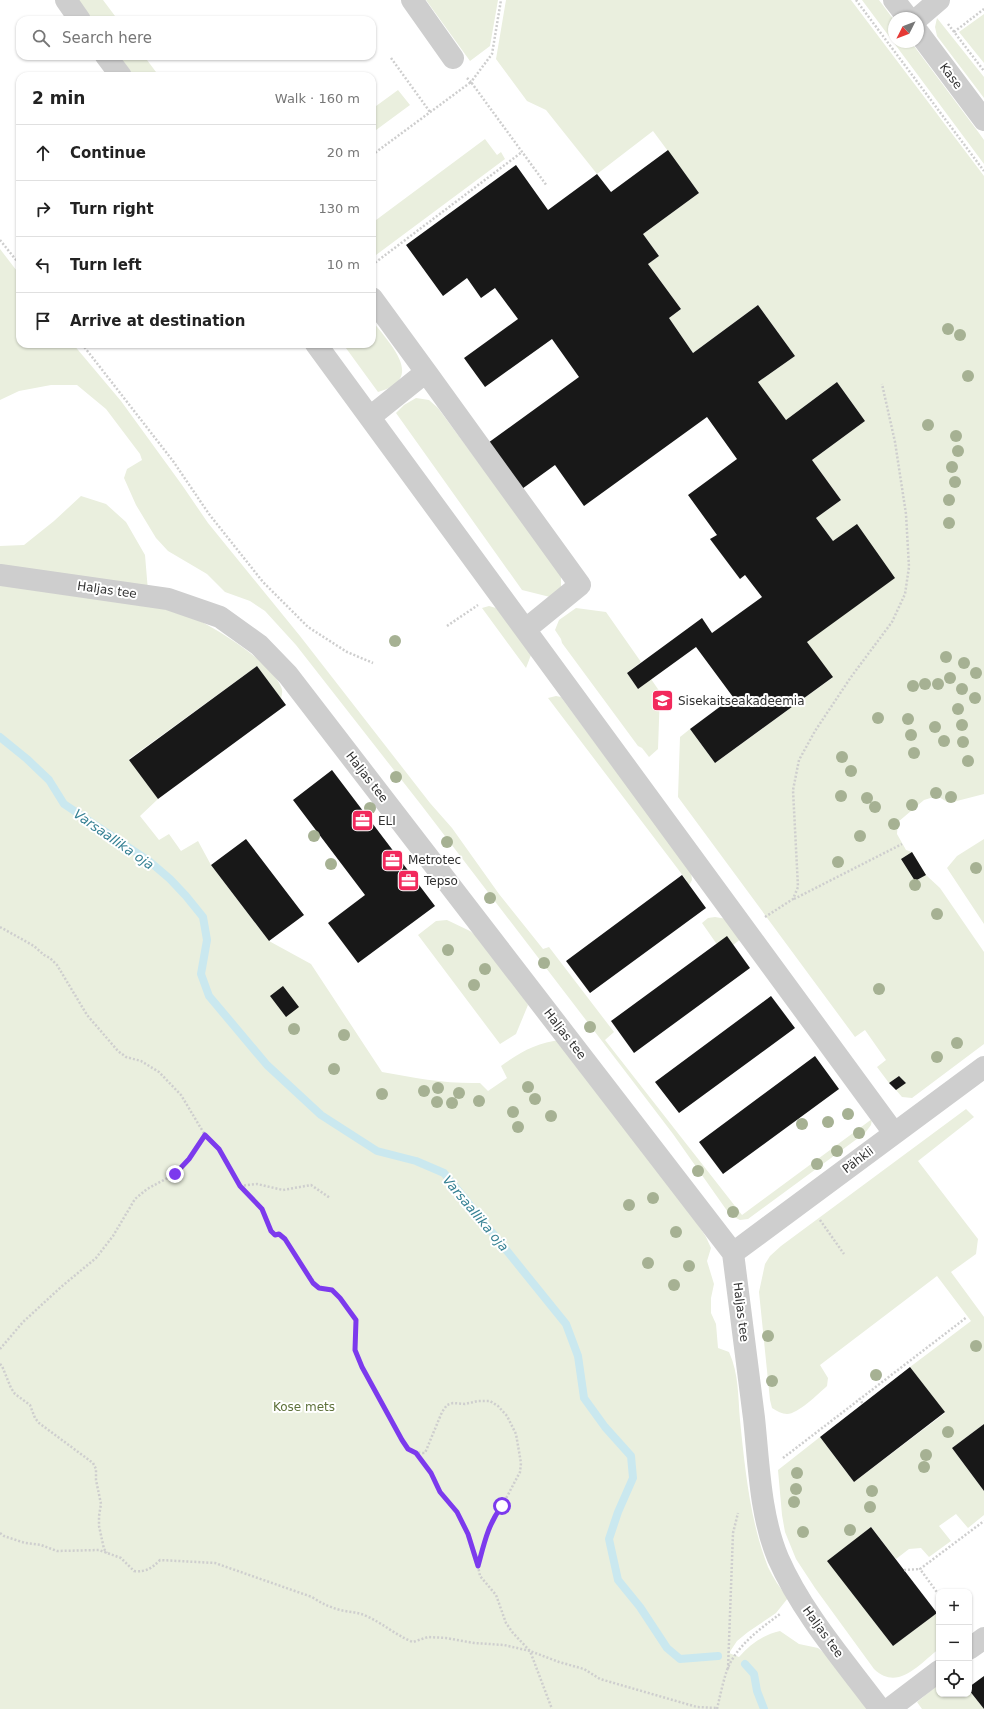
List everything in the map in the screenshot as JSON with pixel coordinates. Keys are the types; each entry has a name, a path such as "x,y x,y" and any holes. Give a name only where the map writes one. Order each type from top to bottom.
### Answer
{"street":[{"path":"66,0 77,16"},
{"path":"412,0 453,58"},
{"path":"894,0 903,12"},
{"name":"Kase","path":"924,40 984,120"},
{"path":"109,60 118,72"},
{"path":"376,303 580,585 526,629"},
{"path":"319,348 894,1133"},
{"path":"370,417 426,372"},
{"name":"Haljas tee","path":"0,575 168,599 220,617 259,645 288,675 733,1253 748,1368 759,1474 772,1541 788,1580 810,1614 880,1709"},
{"name":"Pähkli","path":"733,1253 984,1067"},
{"path":"972,1647 984,1638"},
{"path":"889,1709 936,1673"}],"path":[{"path":"376,152 471,82 492,54 501,0"},
{"path":"856,0 984,171"},
{"path":"929,8 954,32 984,71"},
{"path":"954,32 984,9"},
{"path":"391,58 430,112"},
{"path":"471,82 547,186"},
{"path":"376,262 522,152"},
{"path":"0,240 16,260"},
{"path":"85,348 173,461 209,514 263,582 308,626 347,652 373,663"},
{"path":"793,899 798,887 793,790 799,760 819,725 851,677 892,622 905,594 909,567 906,514 895,442 882,384"},
{"path":"745,929 793,899 902,844"},
{"path":"0,927 34,946 54,962 86,1015 118,1051 126,1057 141,1062 159,1072 181,1096 205,1135 219,1149 240,1186 262,1209 271,1231 275,1235 279,1234 285,1239 313,1283 319,1288 332,1290 340,1298 356,1320 355,1350 362,1367 408,1449 416,1453 425,1453 442,1412 447,1405 453,1403 464,1404 478,1400 490,1401 498,1406 507,1416 516,1434 521,1463 520,1472 502,1506 488,1528 478,1566"},
{"path":"0,1349 23,1322 61,1287 96,1258 113,1236 135,1199 147,1190 175,1174 189,1159 205,1135"},
{"path":"240,1186 257,1184 283,1190 311,1185 330,1198"},
{"path":"819,1220 844,1254"},
{"path":"779,1462 859,1398 967,1317"},
{"path":"0,1364 11,1388 15,1394 30,1405 35,1418 39,1423 93,1463 96,1469 96,1480 101,1504 98,1516 99,1526 104,1548 108,1554"},
{"path":"859,1398 863,1404"},
{"path":"416,1453 431,1473 440,1492 457,1512 468,1534 480,1576 496,1595 506,1623 530,1651 552,1709"},
{"path":"0,1533 4,1536 25,1543 41,1545 57,1551 99,1550 121,1558 134,1571 144,1572 151,1569 160,1560 215,1563 312,1597 324,1605 363,1614 386,1625 400,1637 413,1642 428,1637 504,1645 530,1651 559,1662 584,1669 600,1678 615,1683 697,1707 717,1709 728,1669 733,1533 739,1510"},
{"path":"904,1570 920,1569 984,1520"},
{"path":"920,1569 936,1591"},
{"path":"728,1669 744,1643 783,1612"}],"green space":[{"path":"78,0 103,0 115,16 90,16"},
{"path":"426,0 498,0 490,46 470,61"},
{"path":"506,0 851,0 984,176 984,794 949,803 937,796 924,800 898,822 897,834 906,850 912,852 926,875 940,888 984,952 984,1044 912,1098 902,1097 896,1090 905,1083 899,1076 889,1083 877,1067 886,1060 865,1030 855,1037 678,797 680,737 690,729 715,763 832,678 807,642 833,541 816,518 841,500 812,460 865,421 837,382 786,420 758,382 795,356 758,305 693,353 669,318 681,309 648,264 659,256 643,234 699,193 653,131 597,174 546,110 527,101 496,59"},
{"path":"862,0 879,0 888,12 888,35"},
{"path":"984,14 984,63 959,32"},
{"path":"937,18 984,77 984,98 937,36 935,27"},
{"path":"898,48 915,48 979,133 984,140 984,164"},
{"path":"122,60 147,60 156,72 131,72"},
{"path":"398,90 410,105 376,130 376,106"},
{"path":"485,139 497,155 501,152 505,159 376,255 376,220"},
{"path":"0,249 16,270 16,348 76,348 121,401 208,523 300,636 430,803 452,828 499,894 543,949 549,947 614,1032 605,1040 742,1215 872,1119 871,1125 865,1133 748,1219 740,1220 730,1215 673,1134 422,806 296,645 265,611 250,601 225,592 207,574 168,551 156,538 136,505 124,478 127,469 142,460 140,454 106,409 77,385 51,385 19,391 0,400"},
{"path":"376,325 400,360 402,369 400,378 393,386 378,392 346,348 376,348"},
{"path":"416,398 429,400 438,408 561,574 561,587 550,597 522,590 396,413 404,405"},
{"name":"Kose mets","path":"81,496 106,504 126,522 145,555 149,603 184,614 223,634 253,655 265,666 275,677 282,690 281,699 257,666 129,759 158,799 140,816 159,840 169,834 181,851 198,841 211,865 269,941 311,964 382,1072 443,1082 480,1083 488,1091 507,1078 501,1066 508,1061 537,1045 561,1040 686,1206 706,1237 711,1248 707,1261 714,1284 711,1298 711,1313 716,1324 718,1348 729,1352 735,1369 749,1495 757,1532 768,1567 788,1598 776,1613 737,1641 729,1653 739,1657 757,1641 780,1631 799,1644 818,1648 828,1656 867,1709 0,1709 0,546 24,545 54,521"},
{"path":"489,606 496,608 529,649 531,655 526,668 482,608"},
{"path":"576,608 606,612 641,662 627,673 638,689 651,679 660,692 658,749 649,757 642,748 638,746 562,643 555,630 559,620"},
{"path":"556,696 561,697 691,872 692,880 686,891 684,884 687,881 548,698"},
{"path":"984,839 984,924 947,868 957,856"},
{"path":"715,917 727,919 742,938 723,953 702,923 708,918"},
{"path":"447,920 470,931 481,940 521,993 528,1005 516,1034 500,1044 418,935 436,921"},
{"path":"966,1109 974,1117 918,1161 978,1239 976,1254 951,1272 984,1317 984,1424 952,1448 984,1491 984,1515 968,1528 956,1514 939,1526 951,1541 929,1557 921,1548 909,1549 896,1559 871,1527 828,1561 893,1646 936,1613 936,1651 916,1668 900,1677 891,1678 874,1669 815,1588 796,1559 785,1532 778,1470 820,1437 854,1482 945,1413 910,1367 971,1321 937,1276 820,1365 828,1378 827,1386 797,1411 785,1414 772,1408 770,1400 759,1292 765,1264 770,1256 781,1246"},
{"path":"936,1686 936,1697 972,1697 972,1694 984,1709 922,1709 917,1702"}],"building":[{"path":"668,150 699,193 643,234 659,256 648,264 681,309 669,318 693,353 758,305 795,356 758,382 786,420 837,382 865,421 812,460 841,500 816,518 833,541 857,524 895,578 807,642 833,677 715,763 690,729 733,697 696,647 638,689 627,673 702,618 712,633 762,597 745,575 740,579 710,539 717,535 688,495 737,459 707,417 584,506 555,465 515,494 481,448 579,377 552,339 485,387 464,358 518,319 495,288 481,298 467,278 443,296 406,245 516,165 548,210 597,174 611,192"},
{"path":"257,666 286,705 158,799 129,760"},
{"path":"332,770 435,906 358,963 328,923 365,895 293,800"},
{"path":"246,839 304,915 269,941 211,865"},
{"path":"912,852 926,875 915,881 901,859"},
{"path":"682,875 706,908 590,993 566,961"},
{"path":"727,936 750,968 634,1053 611,1021"},
{"path":"283,986 299,1007 286,1017 270,996"},
{"path":"771,996 795,1028 679,1113 655,1082"},
{"path":"815,1056 839,1089 723,1174 699,1142"},
{"path":"899,1076 906,1083 896,1090 889,1083"},
{"path":"910,1367 945,1412 854,1482 820,1437"},
{"path":"984,1424 984,1491 952,1448"},
{"path":"871,1527 936,1612 936,1614 893,1646 827,1561"},
{"path":"984,1676 984,1709 972,1694 972,1685"}],"waterway":[{"name":"Varsaallika oja","path":"0,737 27,759 49,780 64,804 149,861 170,879 186,896 203,917 207,940 201,974 209,996 267,1065 321,1115 377,1151 416,1161 444,1173 566,1324 578,1356 584,1398 605,1427 631,1456 633,1478 618,1512 609,1539 618,1580 640,1607 667,1648 680,1659 718,1656"},
{"name":"Varsaallika oja","path":"745,1664 754,1674 757,1691 764,1709"}],"place":[{"name":"Sisekaitseakadeemia","path":"663,701"},
{"name":"ELI","path":"362,821"},
{"name":"Metrotec","path":"392,860"},
{"name":"Tepso","path":"408,881"}],"route":[{"path":"175,1174 200,1145 205,1135 219,1149 240,1186 262,1209 271,1231 275,1235 279,1234 285,1239 313,1283 319,1288 332,1290 340,1298 356,1320 355,1350 362,1367 402,1440 408,1449 416,1453 431,1473 440,1492 457,1512 468,1534 478,1566 488,1528 502,1506"}]}
